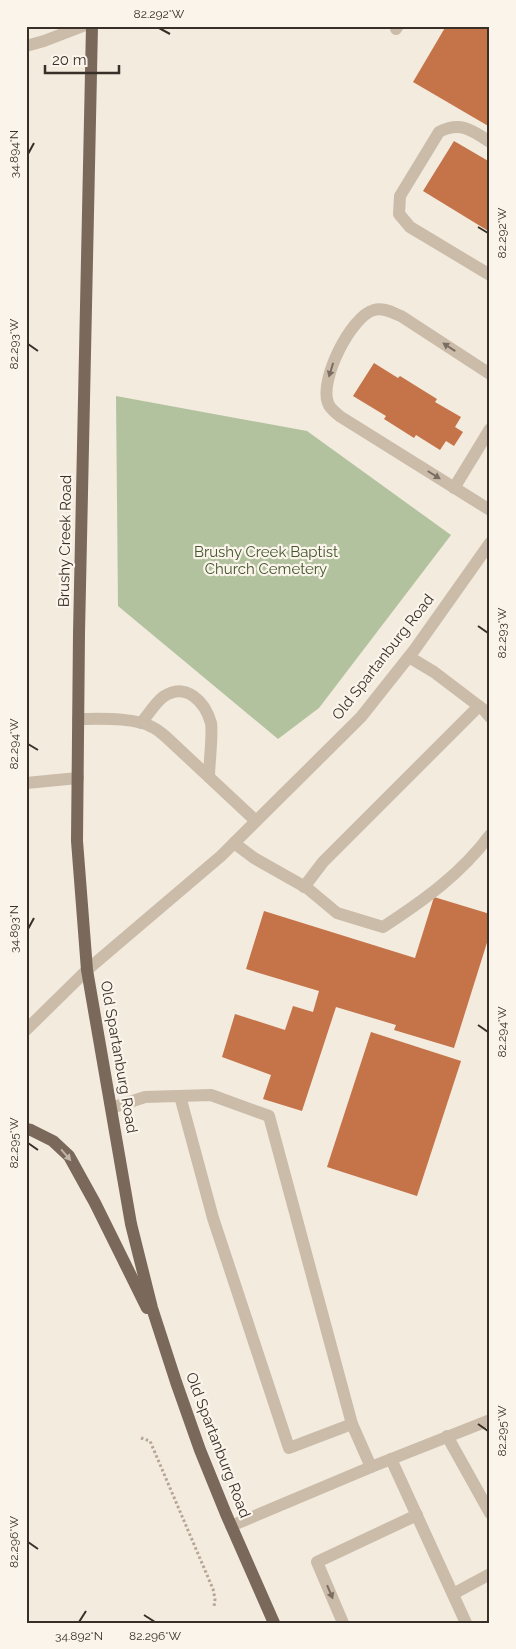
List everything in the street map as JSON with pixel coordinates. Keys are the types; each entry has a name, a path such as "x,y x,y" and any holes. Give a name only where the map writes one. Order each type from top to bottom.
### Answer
{"main road":[{"name":"Brushy Creek Road","path":"87,970 77,840 92,26"},
{"name":"Old Spartanburg Road","path":"87,970 131,1224 152,1308 200,1450 274,1623"},
{"path":"26,1129 52,1141 69,1156 95,1203 162,1339"}],"street":[{"path":"26,46 83,26"},
{"path":"490,142 469,128 449,127 439,132 400,196 399,214 410,228 490,275"},
{"path":"490,374 401,316 386,310 375,309 363,315 343,341 330,368 326,388 327,402 341,417 490,510"},
{"path":"454,488 490,429"},
{"name":"Old Spartanburg Road","path":"87,970 220,856 361,717 409,657 490,543"},
{"path":"409,657 434,672 479,706 490,718"},
{"path":"141,723 162,697 172,692 185,692 198,699 204,707 211,725 209,777"},
{"path":"304,887 323,862 479,706"},
{"path":"78,719 107,719 141,723 152,727 165,736 256,821"},
{"path":"26,783 78,778"},
{"path":"234,843 254,858 304,887 337,913 383,927 446,882 478,851 490,835"},
{"path":"26,1030 87,970"},
{"path":"111,1108 145,1097 211,1095 269,1116 352,1424 371,1467"},
{"path":"180,1096 213,1218 289,1448 352,1424"},
{"path":"231,1526 371,1467 490,1420"},
{"path":"447,1436 490,1513"},
{"path":"391,1459 466,1623"},
{"path":"343,1623 317,1562 417,1515"},
{"path":"453,1594 490,1574"}],"path":[{"path":"140,1438 150,1441 157,1455 213,1589 214,1607"}],"green space":[{"name":"Brushy Creek Baptist Church Cemetery","path":"116,396 307,431 451,535 319,708 278,739 118,606"}],"building":[{"path":"446,26 490,26 490,127 413,82"},
{"path":"454,141 490,162 490,232 423,191"},
{"path":"374,363 398,378 400,376 437,399 435,402 461,417 455,427 463,432 454,446 446,441 440,450 416,435 414,438 384,419 386,416 353,396"},
{"path":"434,897 490,914 490,933 454,1048 394,1030 396,1025 336,1007 302,1111 263,1099 271,1075 222,1057 235,1014 285,1030 293,1006 313,1012 319,991 246,969 264,911 415,958"},
{"path":"371,1032 461,1061 417,1196 327,1167"}]}
